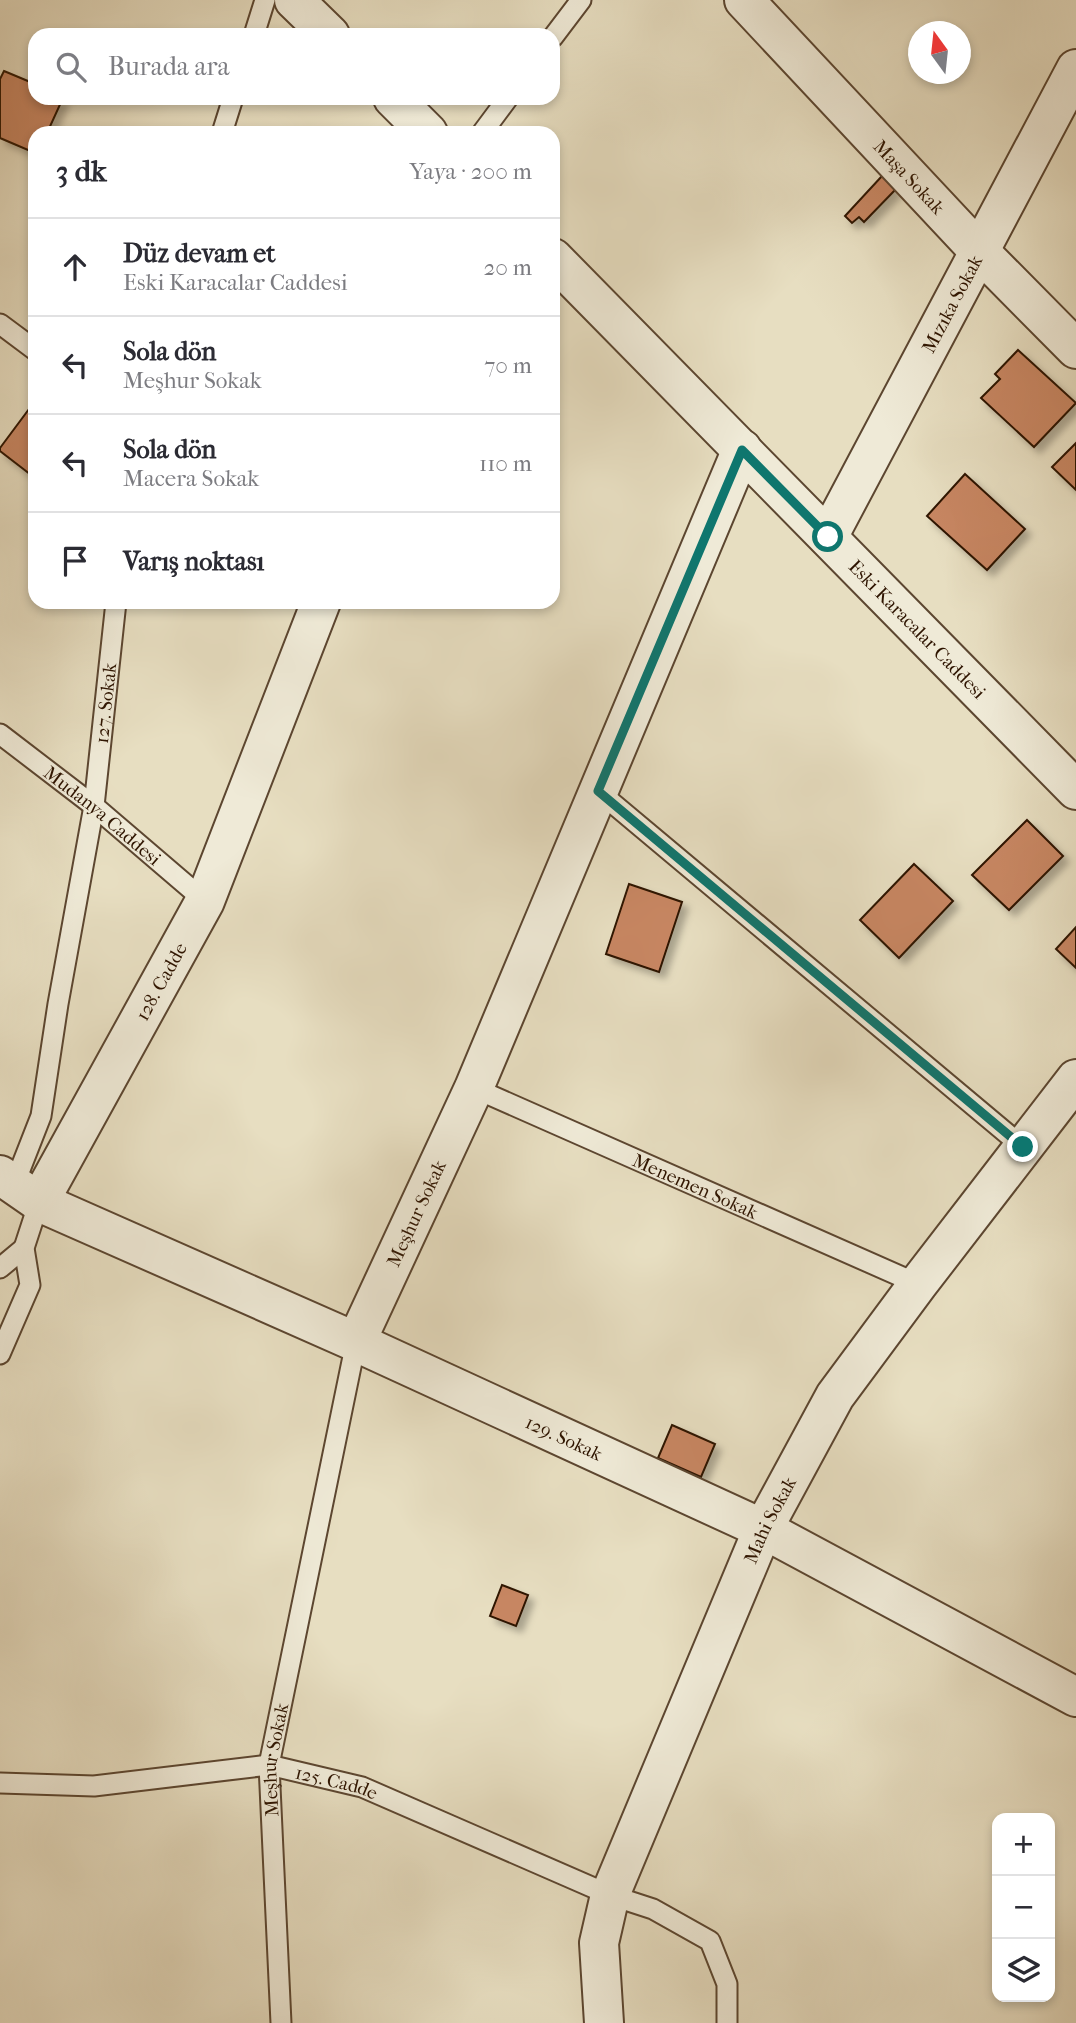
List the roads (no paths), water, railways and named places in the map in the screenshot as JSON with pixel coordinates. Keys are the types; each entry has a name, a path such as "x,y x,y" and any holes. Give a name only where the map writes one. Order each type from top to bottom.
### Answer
{"street":[{"path":"294,0 323,28"},
{"name":"Maşa Sokak","path":"744,0 979,251 1076,349"},
{"name":"Mızıka Sokak","path":"828,537 1076,69"},
{"path":"400,105 421,126"},
{"name":"Eski Karacalar Caddesi","path":"560,265 1076,790"},
{"name":"Meşhur Sokak","path":"356,1342 474,1088 742,450"},
{"name":"128. Cadde","path":"18,1187 205,901 318,609"},
{"name":"Mahi Sokak","path":"604,2023 599,1943 610,1895 763,1529 835,1396 1076,1079"},
{"name":"129. Sokak","path":"18,1187 763,1529 1076,1697"}],"lane":[{"path":"256,28 265,0"},
{"path":"560,28 581,0"},
{"path":"224,126 231,105"},
{"path":"487,126 503,105"},
{"path":"0,324 28,345"},
{"name":"127. Sokak","path":"18,1187 41,1116 58,1004 94,806 115,609"},
{"name":"Mudanya Caddesi","path":"0,734 94,806 205,901"},
{"path":"598,791 1023,1147"},
{"name":"Menemen Sokak","path":"474,1088 918,1284"},
{"name":"128. Cadde","path":"0,1354 30,1285 18,1187"},
{"path":"0,1268 24,1248"},
{"name":"Meşhur Sokak","path":"281,2023 269,1765 356,1342"},
{"name":"125. Cadde","path":"0,1783 94,1786 269,1765 362,1787 610,1895 653,1909 710,1941 727,1984 727,2023"}]}
